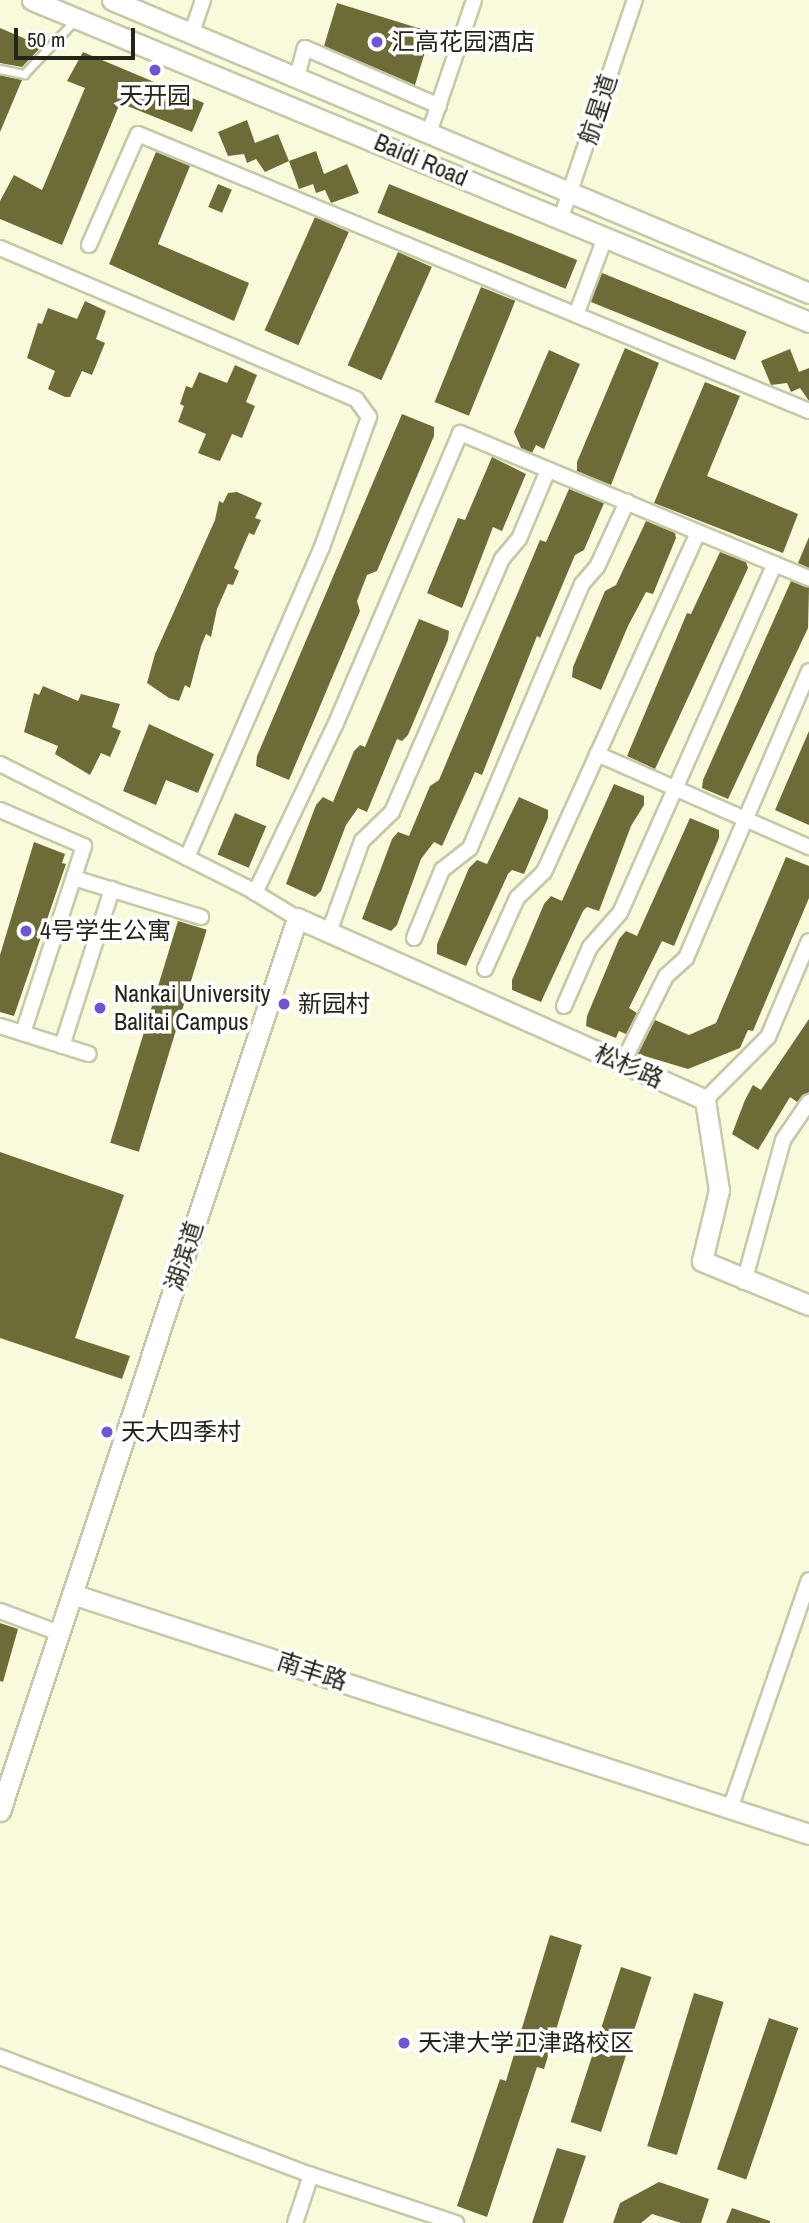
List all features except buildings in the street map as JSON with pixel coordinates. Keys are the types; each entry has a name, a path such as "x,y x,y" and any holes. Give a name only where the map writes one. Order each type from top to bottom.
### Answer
{"street":[{"name":"Baidi Road","path":"32,0 809,322"},
{"name":"Baidi Road","path":"112,0 809,293"},
{"path":"192,32 203,0"},
{"path":"429,132 474,0"},
{"name":"航星道","path":"561,218 635,0"},
{"path":"297,77 305,48 439,106"},
{"path":"89,245 138,134 809,411"},
{"path":"576,315 605,238"},
{"path":"0,248 356,399 369,417 322,547 187,858"},
{"path":"255,892 336,723 460,433 809,578"},
{"path":"329,932 362,841 392,812 502,559 519,539 548,470"},
{"path":"414,938 442,870 470,848 582,584 597,567 627,502"},
{"path":"485,970 517,898 544,872 698,532"},
{"path":"564,1006 590,947 620,912 775,564"},
{"path":"627,1054 666,976 686,958 809,671"},
{"path":"597,754 809,847"},
{"path":"0,764 255,892 297,918"},
{"path":"1,813 84,846 23,1033"},
{"path":"74,878 201,917"},
{"path":"62,1046 112,889"},
{"name":"松杉路","path":"297,918 705,1100"},
{"name":"湖滨道","path":"0,1811 297,918"},
{"path":"809,942 768,1037 705,1100 719,1190 702,1261 744,1282 809,1305"},
{"path":"0,1026 89,1054"},
{"path":"744,1282 783,1140 809,1102"},
{"path":"732,1804 809,1580"},
{"name":"南丰路","path":"72,1594 551,1747 591,1755 809,1834"},
{"path":"0,1611 60,1633"},
{"name":"南丰路","path":"732,1804 809,1824"},
{"path":"0,2057 311,2175 456,2223"},
{"path":"295,2223 311,2175"}],"lane":[{"path":"0,69 24,74 78,17"}],"place":[{"name":"汇高花园酒店","path":"377,42"},
{"name":"天开园","path":"155,70"},
{"name":"4号学生公寓","path":"26,931"},
{"name":"新园村","path":"284,1004"},
{"name":"Nankai University Balitai Campus","path":"100,1008"},
{"name":"天大四季村","path":"107,1432"},
{"name":"天津大学卫津路校区","path":"404,2043"}]}
